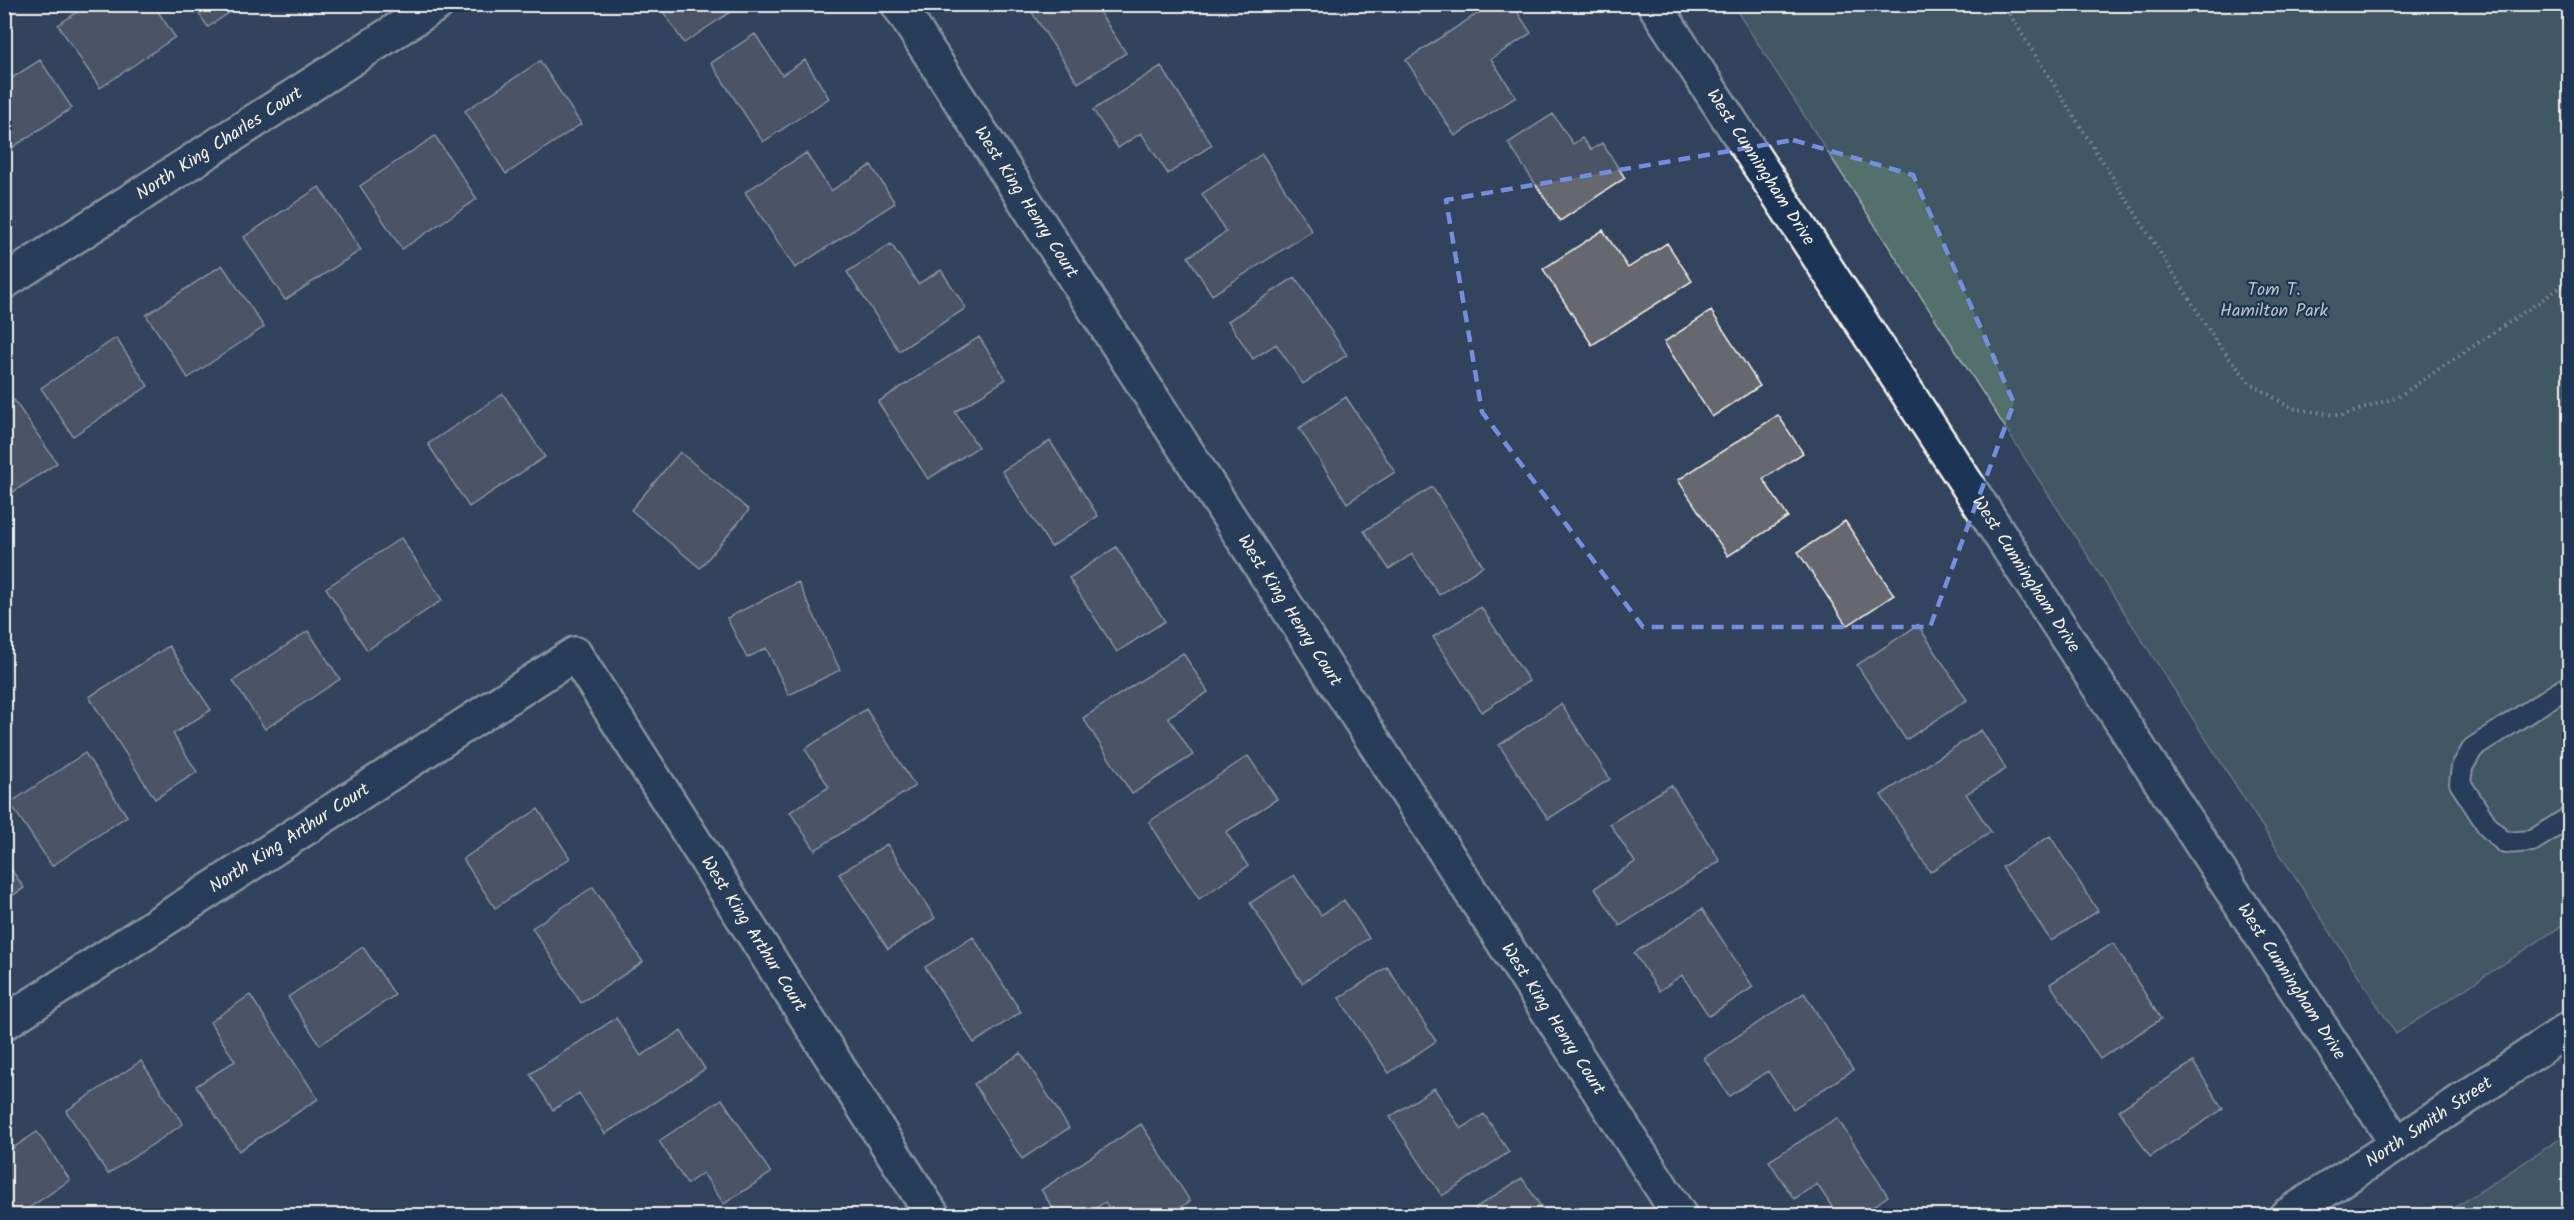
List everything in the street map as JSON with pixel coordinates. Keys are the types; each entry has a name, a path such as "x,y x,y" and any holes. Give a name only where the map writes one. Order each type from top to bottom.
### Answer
{"street":[{"name":"North King Charles Court","path":"4,282 437,4"},
{"name":"West King Henry Court","path":"897,4 1680,1215"},
{"name":"West Cunningham Drive","path":"1654,4 2397,1144"},
{"name":"North King Arthur Court","path":"4,1023 575,654"},
{"name":"West King Arthur Court","path":"575,654 933,1215"},
{"name":"North Smith Street","path":"2286,1215 2570,1028"}],"lane":[{"path":"2570,685 2473,748 2462,767 2460,783 2489,828 2505,843 2532,841 2570,817"}],"path":[{"path":"2003,4 2218,344 2250,383 2291,408 2341,416 2398,397 2570,281"}],"highlighted area":[{"path":"1793,140 1913,175 2014,403 1930,627 1643,627 1482,412 1446,200"}],"green space":[{"name":"Tom T. Hamilton Park","path":"1733,5 2569,5 2569,921 2396,1034"},
{"path":"2569,1133 2569,1215 2444,1215"}],"building":[{"path":"89,4 153,4 175,37 100,88 58,25"},
{"path":"192,4 242,4 208,27"},
{"path":"658,4 742,4 684,43"},
{"path":"1035,4 1094,4 1126,53 1078,83 1029,8"},
{"path":"1413,4 1434,4 1419,14"},
{"path":"1492,4 1512,4 1531,33 1491,59 1516,97 1455,136 1406,60"},
{"path":"755,34 782,75 805,60 829,98 763,142 711,63"},
{"path":"40,60 72,108 4,153 4,83"},
{"path":"540,61 581,124 506,174 465,111"},
{"path":"1161,66 1212,145 1168,174 1141,133 1118,148 1093,110"},
{"path":"1553,114 1573,144 1582,138 1591,150 1602,143 1625,178 1560,221 1508,143"},
{"path":"435,136 477,199 402,249 360,186"},
{"path":"806,153 831,191 871,165 895,203 795,268 745,192"},
{"path":"1262,154 1312,231 1212,295 1188,257 1226,232 1202,194"},
{"path":"319,187 361,250 285,300 244,237"},
{"path":"1603,230 1628,268 1667,243 1692,281 1592,345 1543,269"},
{"path":"891,244 918,284 941,270 966,308 899,351 847,272"},
{"path":"222,265 264,327 188,378 146,315"},
{"path":"1295,277 1347,355 1303,384 1276,344 1253,359 1228,321"},
{"path":"1711,311 1760,386 1712,417 1664,342"},
{"path":"979,337 1006,379 955,412 978,447 928,479 878,402"},
{"path":"116,338 148,386 73,436 41,388"},
{"path":"503,394 545,457 469,507 428,444"},
{"path":"1346,397 1395,472 1347,503 1299,428"},
{"path":"14,400 57,463 4,498 4,407"},
{"path":"1778,415 1803,453 1763,479 1788,517 1728,556 1678,480"},
{"path":"1050,441 1098,516 1051,547 1002,471"},
{"path":"680,452 749,510 700,568 631,510"},
{"path":"1432,487 1483,566 1439,595 1412,554 1389,569 1364,531"},
{"path":"1845,521 1894,595 1847,626 1798,552"},
{"path":"401,538 442,600 367,650 326,588"},
{"path":"1116,547 1165,621 1117,652 1069,578"},
{"path":"798,582 840,670 789,695 766,648 747,658 727,618"},
{"path":"1481,607 1529,681 1482,712 1433,637"},
{"path":"1918,625 1967,700 1906,740 1857,665"},
{"path":"308,631 340,679 265,729 233,681"},
{"path":"169,646 211,710 173,734 197,772 155,799 89,697"},
{"path":"1183,653 1208,692 1168,717 1193,755 1132,794 1083,718"},
{"path":"1561,704 1610,779 1548,819 1499,745"},
{"path":"866,709 915,786 815,850 790,812 829,787 805,749"},
{"path":"1981,730 2006,769 1966,794 1991,832 1930,872 1881,795"},
{"path":"85,753 127,816 52,866 10,803"},
{"path":"1248,756 1277,799 1226,832 1248,866 1199,899 1149,822"},
{"path":"1671,785 1720,861 1620,926 1595,888 1635,862 1610,824"},
{"path":"538,809 570,858 495,908 463,859"},
{"path":"2050,836 2098,911 2051,941 2002,867"},
{"path":"887,844 935,918 888,949 839,874"},
{"path":"4,859 24,888 4,901"},
{"path":"1294,875 1321,915 1344,900 1369,938 1302,983 1250,903"},
{"path":"593,887 643,962 581,1003 532,928"},
{"path":"1702,909 1753,987 1709,1016 1682,975 1659,991 1634,953"},
{"path":"973,937 1021,1012 974,1043 925,967"},
{"path":"2113,943 2161,1019 2100,1059 2050,984"},
{"path":"363,947 395,995 320,1045 288,997"},
{"path":"1387,967 1436,1041 1389,1073 1339,998"},
{"path":"1804,993 1853,1070 1793,1109 1768,1071 1729,1096 1704,1058"},
{"path":"250,995 318,1099 239,1151 196,1086 235,1061 210,1022"},
{"path":"616,1018 641,1056 681,1031 705,1069 605,1134 579,1093 553,1110 530,1074"},
{"path":"1021,1053 1069,1128 1022,1159 974,1084"},
{"path":"141,1061 183,1124 108,1174 66,1111"},
{"path":"2193,1062 2223,1109 2150,1157 2119,1110"},
{"path":"1434,1088 1461,1129 1484,1114 1509,1152 1442,1196 1390,1117"},
{"path":"722,1099 771,1173 724,1204 703,1173 687,1184 659,1141"},
{"path":"1837,1118 1888,1196 1859,1216 1838,1216 1817,1184 1794,1199 1769,1161"},
{"path":"1141,1124 1190,1201 1168,1216 1114,1216 1105,1202 1084,1216 1058,1216 1041,1190"},
{"path":"37,1132 70,1180 17,1216 4,1216 4,1154"},
{"path":"1522,1178 1547,1216 1480,1216 1475,1208"}]}
